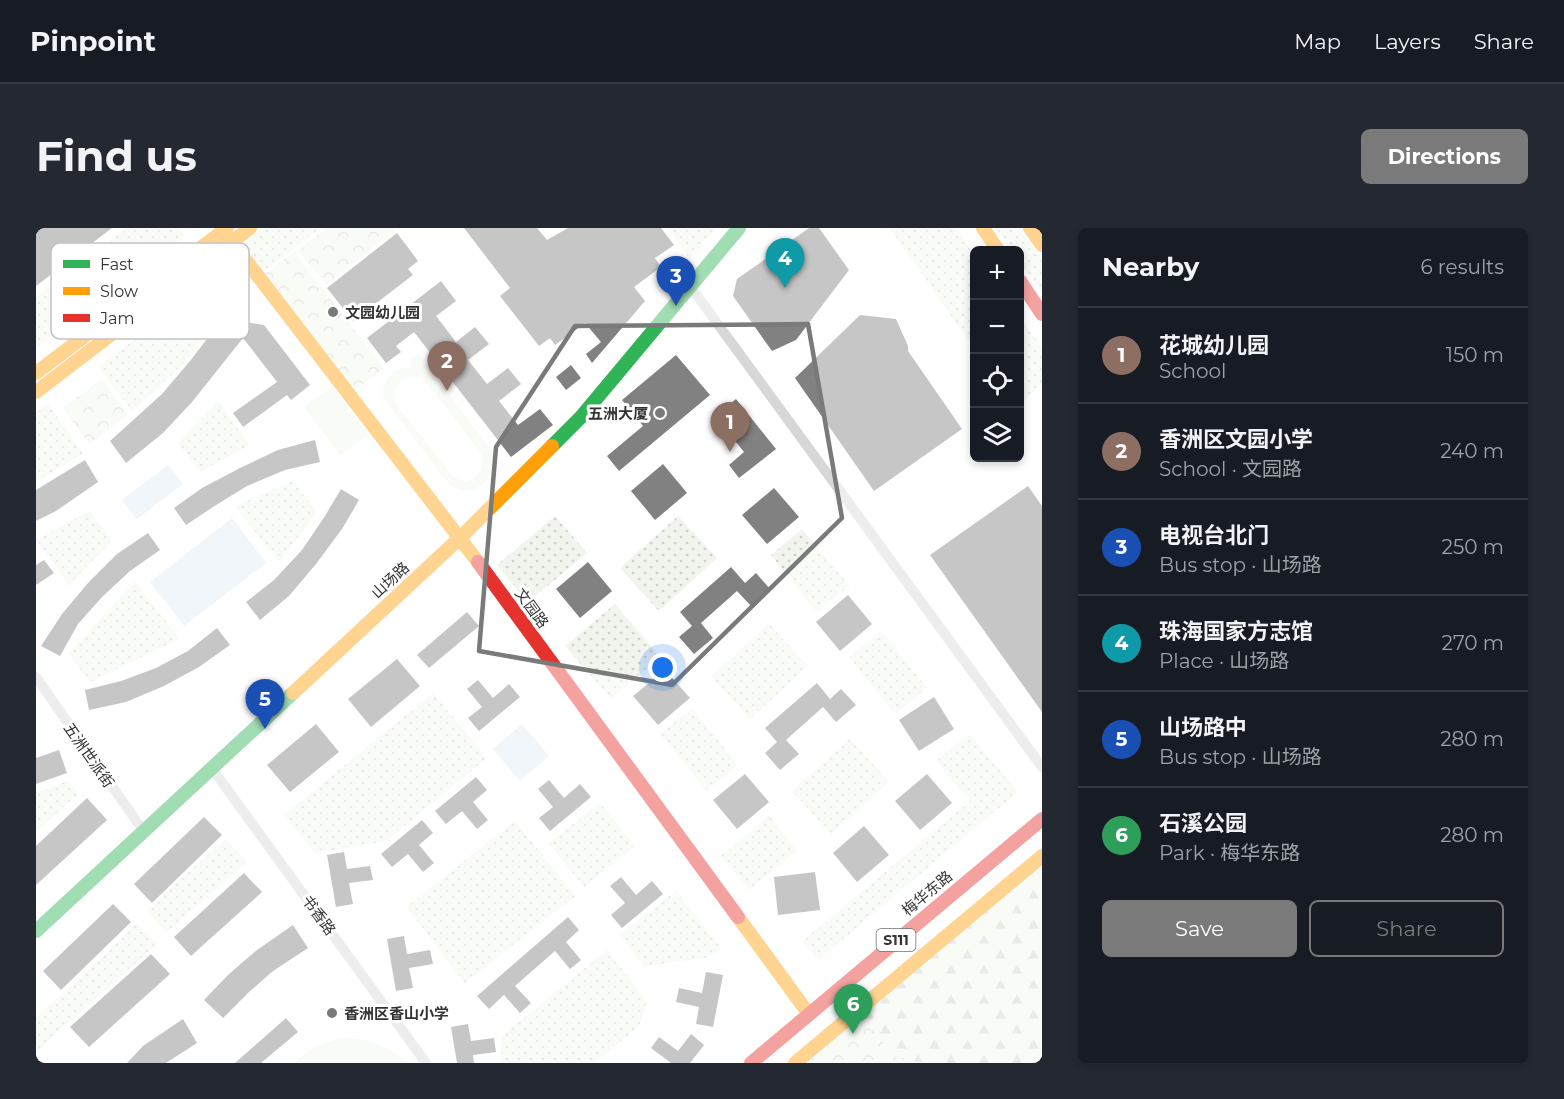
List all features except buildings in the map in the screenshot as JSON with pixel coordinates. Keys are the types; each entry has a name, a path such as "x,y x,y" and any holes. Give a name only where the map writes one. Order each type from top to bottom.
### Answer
{"street":[{"path":"211,243 226,232 250,228"},
{"name":"山场路","path":"36,931 460,537 581,417 739,228"},
{"path":"983,228 995,246"},
{"path":"1030,228 1042,245"},
{"path":"213,243 226,232"},
{"name":"文园路","path":"249,262 460,537 808,1013"},
{"path":"690,285 1042,767"},
{"path":"1024,287 1042,314"},
{"path":"36,373 82,339"},
{"path":"36,392 99,339"},
{"name":"五洲世派街","path":"36,677 144,832"},
{"name":"书香路","path":"212,767 426,1063"},
{"name":"梅华东路","path":"750,1063 1042,819"},
{"name":"S111","path":"795,1063 1042,856"}],"highlighted area":[{"path":"808,324 842,518 672,685 479,651 496,447 575,326"}],"green space":[{"path":"127,228 179,228 185,236 176,243 107,243"},
{"path":"265,228 320,228 263,272 249,254 249,243 245,243"},
{"path":"327,228 391,228 394,231 326,285 298,250"},
{"path":"667,228 716,228 690,259"},
{"path":"890,228 956,228 970,248 970,343"},
{"path":"995,228 1020,228 1042,260 1042,294 1024,268 1024,246 1008,246"},
{"path":"294,252 384,368 353,392 263,276"},
{"path":"51,286 51,337 36,348 36,297"},
{"path":"1024,323 1042,348 1042,382 1024,401"},
{"path":"135,339 202,339 180,367 132,411 98,366"},
{"path":"418,354 492,451 492,470 482,485 475,489 457,488 448,483 384,398 386,381 399,369 411,367 410,360","holes":["412,376 427,383 481,453 482,467 471,480 466,482 453,477 396,404 394,399 396,386"]},
{"path":"102,379 128,415 89,444 63,408"},
{"path":"332,386 368,435 340,455 304,407"},
{"path":"218,401 249,445 200,472 178,443"},
{"path":"48,404 83,453 36,482 36,413"},
{"path":"293,481 317,512 279,562 235,506"},
{"path":"89,511 112,541 69,585 36,540"},
{"path":"555,516 587,553 528,602 497,565"},
{"path":"678,516 717,558 659,611 620,568"},
{"path":"802,529 849,586 817,612 771,555"},
{"path":"135,581 179,639 90,682 69,654"},
{"path":"615,604 660,657 611,699 565,646"},
{"path":"769,624 808,666 750,719 711,676"},
{"path":"881,631 927,688 895,714 849,657"},
{"path":"433,693 487,758 386,841 315,853 284,815"},
{"path":"692,709 738,765 707,791 660,734"},
{"path":"969,734 1018,792 818,960 803,941 970,801 936,761"},
{"path":"850,739 889,782 831,834 792,791"},
{"path":"67,781 79,793 36,832 36,793"},
{"path":"600,803 635,846 584,887 549,843"},
{"path":"769,816 797,851 749,890 721,856"},
{"path":"515,821 575,896 465,983 406,907"},
{"path":"226,839 247,862 166,933 146,910"},
{"path":"1042,856 1042,1063 923,1063 895,1056 856,1012"},
{"path":"676,891 722,949 705,958 644,966 620,935"},
{"path":"137,923 157,944 37,1051 36,1016 62,995"},
{"path":"607,950 647,1001 639,1026 595,1063 501,1063 502,1036"},
{"path":"856,1012 895,1056 923,1063 796,1063"},
{"path":"347,1038 379,1045 407,1063 294,1063 318,1046"}],"shaded area":[{"path":"168,465 183,484 137,519 122,500"},
{"path":"232,518 266,563 184,626 150,582"},
{"path":"522,724 549,756 520,781 493,749"}],"traffic: fast":[{"path":"552,446 581,417 739,228"},
{"path":"36,931 293,693"}],"traffic: slow":[{"path":"221,228 233,243"},
{"path":"207,243 227,228"},
{"path":"230,243 250,228"},
{"path":"983,228 995,246"},
{"path":"1030,228 1042,245"},
{"path":"249,264 478,562"},
{"path":"36,373 81,339"},
{"path":"36,392 105,339"},
{"path":"293,693 463,535 552,446"},
{"path":"795,1063 1042,856"},
{"path":"738,917 808,1013"}],"traffic: jam":[{"path":"1024,287 1042,314"},
{"path":"478,562 738,917"},
{"path":"751,1063 1042,819"}],"place":[{"name":"珠海国家方志馆","path":"785,288"},
{"name":"电视台北门","path":"676,306"},
{"name":"文园幼儿园","path":"333,312"},
{"name":"香洲区文园小学","path":"447,391"},
{"name":"五洲大厦","path":"660,413"},
{"name":"花城幼儿园","path":"730,452"},
{"name":"山场路中","path":"265,729"},
{"name":"香洲区香山小学","path":"332,1013"},
{"name":"石溪公园","path":"853,1034"}]}
